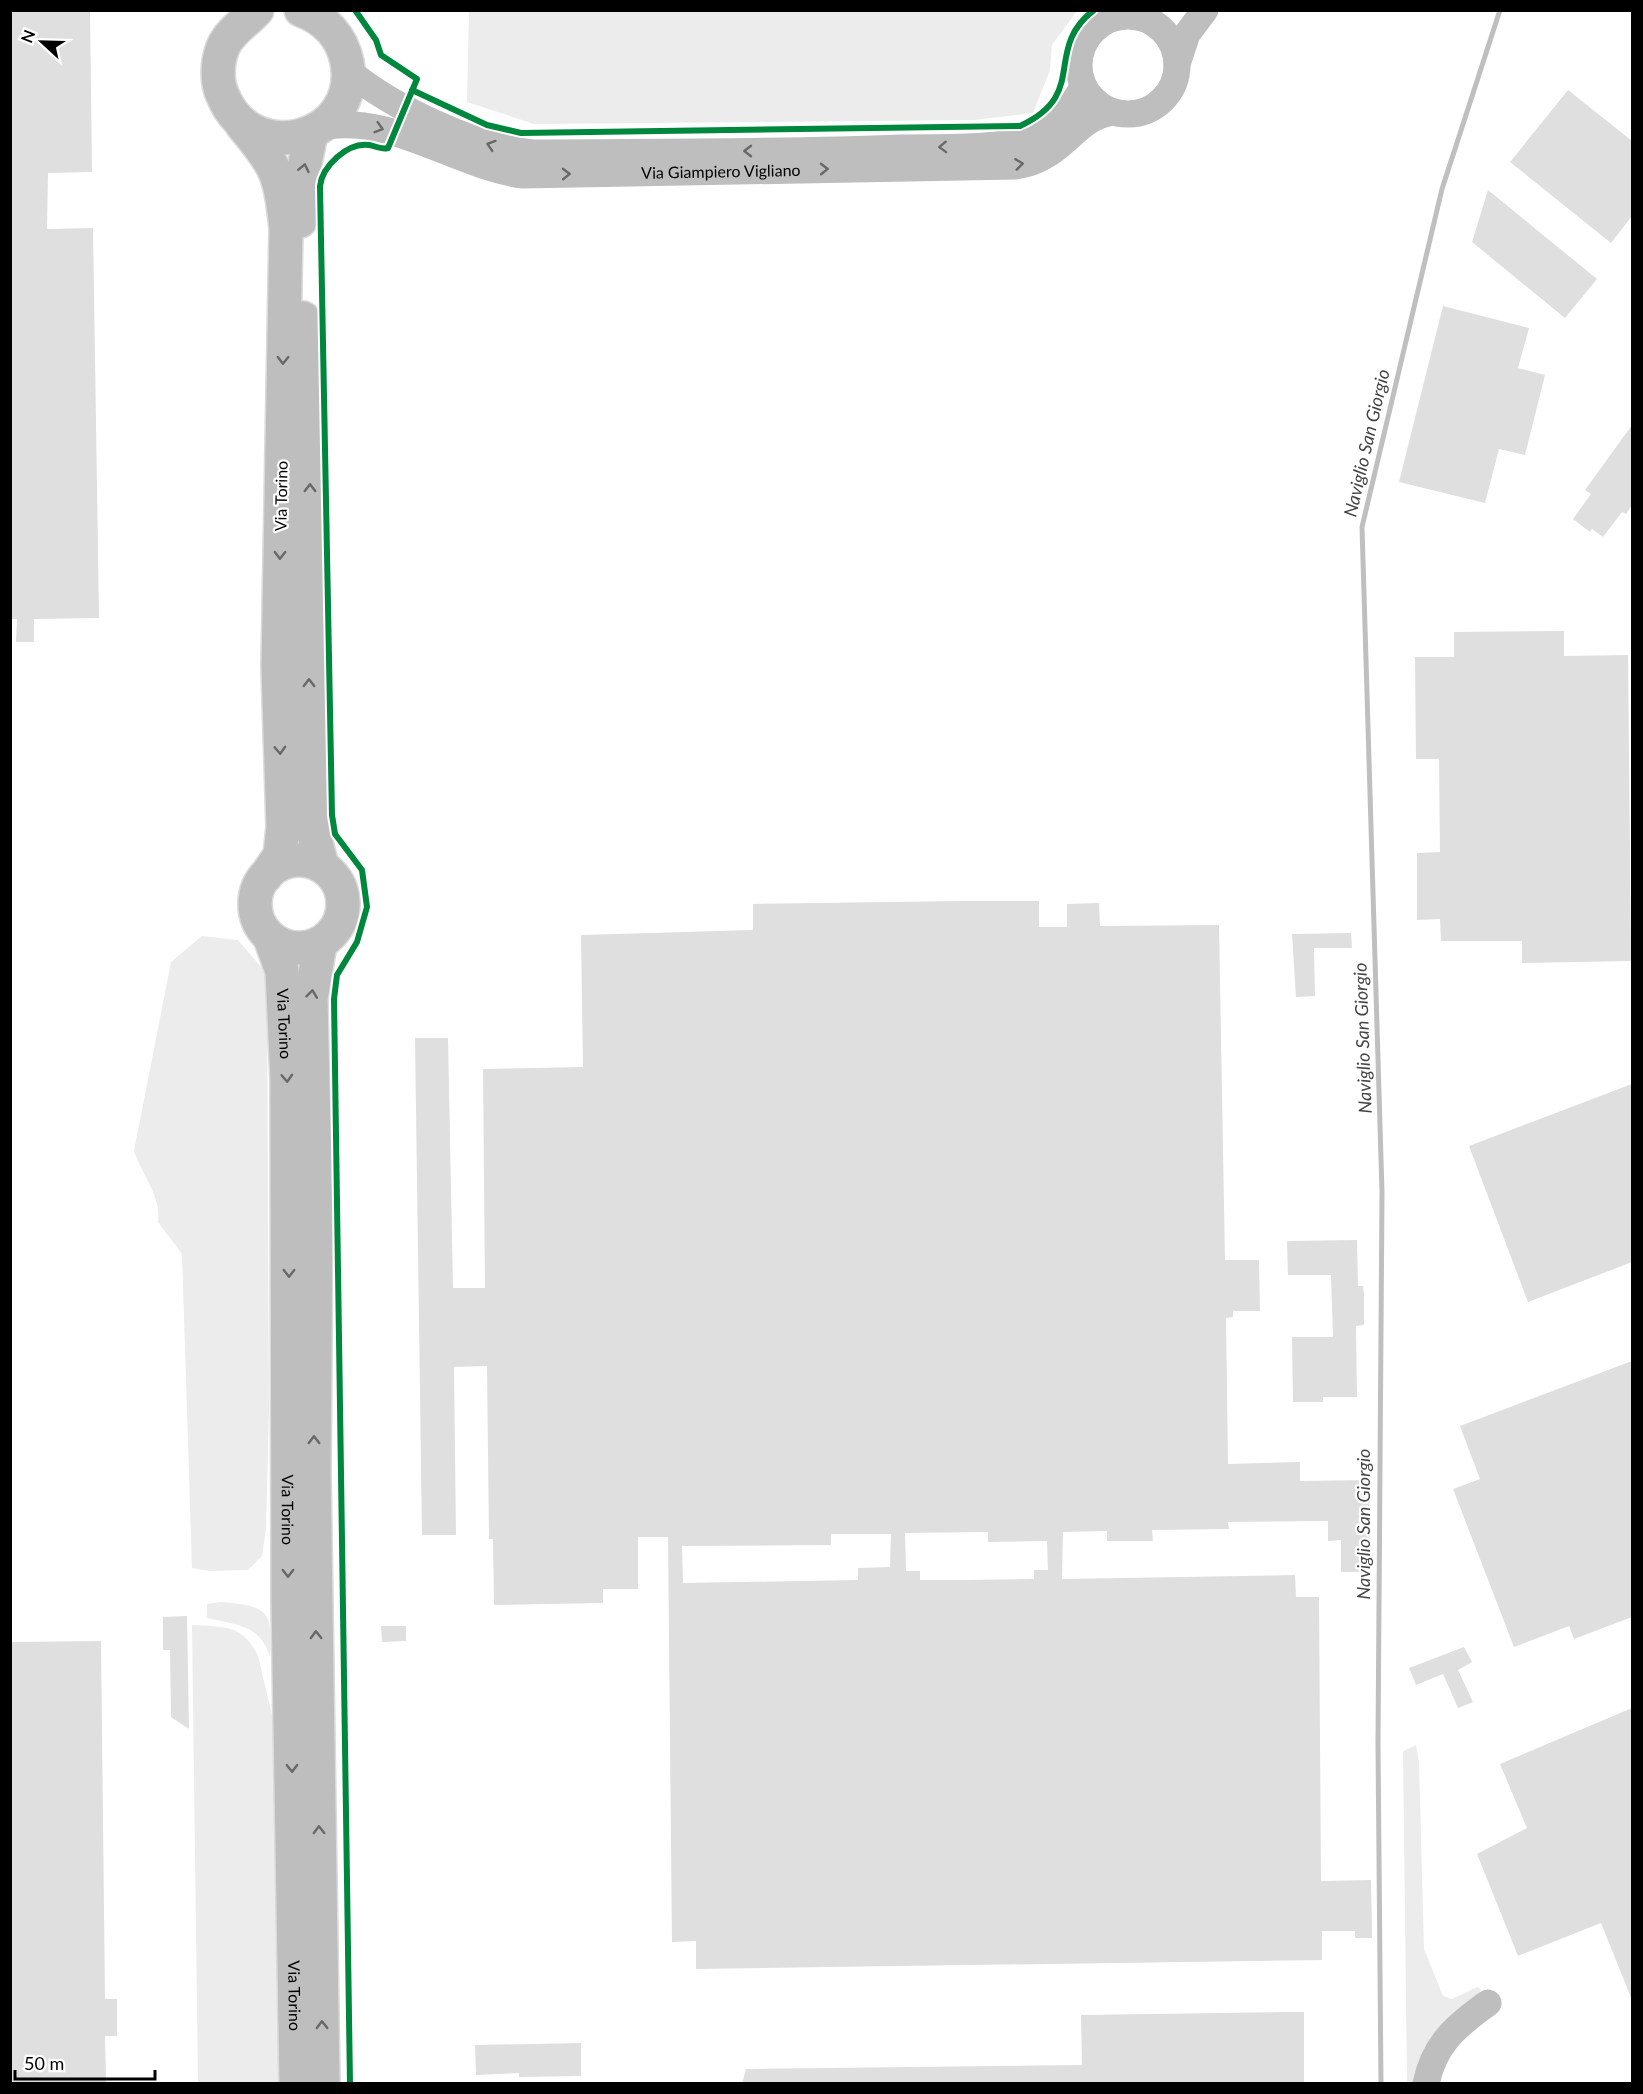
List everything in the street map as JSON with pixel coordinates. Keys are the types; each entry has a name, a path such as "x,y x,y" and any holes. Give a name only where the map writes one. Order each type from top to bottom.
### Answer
{"main road":[{"name":"Via Torino","path":"258,12 234,30 223,47 218,68 220,89 228,109 265,152 282,185 286,230 279,667 282,827 280,855 266,876"},
{"path":"242,125 258,134 275,139 293,138 316,130 340,105 347,88 348,71 344,51 334,32 311,13"},
{"name":"Via Torino","path":"316,130 300,189 300,280 309,413 311,823 322,866"},
{"path":"292,861 312,862 322,866 339,886 343,908 334,932 320,944 296,949 270,938 258,920 255,904 258,890 266,876 274,868 292,861"},
{"name":"Via Torino","path":"270,938 282,971 287,1080 288,1589 296,2084"},
{"name":"Via Torino","path":"320,944 311,999 316,1213 314,1473 322,2084"}],"street":[{"path":"1166,10 1138,16 1122,15 1106,20 1094,28 1084,41 1078,56 1078,72 1083,87 1092,100 1113,112 1138,114 1154,107 1167,96 1175,81 1177,64 1187,34 1205,10"},
{"path":"1138,16 1166,32 1174,47 1177,64"},
{"name":"Via Giampiero Vigliano","path":"348,71 388,100 446,127 492,146 533,153 840,151 1006,143 1034,137 1047,130 1068,111 1083,87"},
{"name":"Via Giampiero Vigliano","path":"316,130 345,124 375,127 483,166 522,174 896,168 1027,164 1058,149 1088,120 1113,112"},
{"path":"1426,2084 1430,2064 1442,2043 1462,2026 1489,2012"}],"shaded area":[{"path":"469,10 1077,11 1052,45 1050,70 1033,113 974,120 534,124 467,102"},
{"path":"202,936 238,940 262,968 267,985 269,1409 266,1529 262,1556 248,1570 210,1571 192,1568 182,1254 158,1222 154,1194 134,1151 171,962"},
{"path":"220,1602 248,1606 264,1613 270,1629 270,1657 266,1646 253,1632 237,1625 207,1618 207,1604"},
{"path":"192,1625 231,1629 246,1638 252,1646 258,1656 282,1757 285,2083 198,2083"},
{"path":"1416,1745 1419,1762 1424,1949 1443,1996 1452,1999 1477,1987 1481,1989 1474,2005 1420,2083 1407,2083 1403,1751"}],"building":[{"path":"10,10 90,10 92,172 48,173 47,229 93,228 99,618 34,619 34,642 16,642 17,619 10,619"},
{"path":"1568,90 1632,141 1632,216 1611,243 1510,162"},
{"path":"1488,190 1597,279 1565,318 1472,242"},
{"path":"1443,306 1529,328 1518,368 1545,375 1525,455 1499,449 1485,503 1399,482"},
{"path":"1632,425 1632,505 1626,514 1622,512 1603,537 1592,529 1590,532 1573,519 1591,494 1585,490"},
{"path":"1564,631 1564,656 1628,655 1631,961 1522,963 1522,941 1441,941 1440,919 1417,920 1417,853 1440,852 1439,759 1416,759 1415,657 1454,657 1454,632"},
{"path":"1039,901 1039,927 1067,927 1067,904 1099,903 1100,926 1219,925 1225,1260 1259,1260 1260,1311 1233,1311 1233,1317 1226,1318 1228,1464 1300,1462 1300,1481 1369,1480 1371,1572 1341,1572 1341,1540 1328,1541 1328,1521 1228,1522 1229,1529 1152,1530 1153,1541 1107,1541 1107,1531 1063,1532 1062,1579 1295,1575 1296,1597 1319,1597 1321,1881 1371,1880 1372,1938 1355,1938 1355,1931 1322,1931 1322,1960 696,1969 696,1941 672,1942 668,1537 638,1537 638,1589 603,1589 603,1603 494,1605 493,1539 489,1539 487,1366 454,1367 456,1535 422,1535 415,1038 448,1038 453,1288 485,1288 483,1069 583,1067 581,935 753,930 753,904","holes":["988,1532 988,1542 1047,1541 1048,1570 1034,1570 1034,1579 966,1580 920,1580 920,1571 906,1571 905,1533","831,1534 891,1534 890,1567 858,1568 858,1580 683,1583 682,1546 831,1545"]},
{"path":"1351,933 1352,948 1314,948 1315,996 1296,997 1292,934"},
{"path":"1632,1084 1632,1262 1528,1302 1469,1146"},
{"path":"1357,1240 1358,1286 1363,1286 1364,1325 1356,1326 1357,1397 1323,1397 1323,1402 1293,1402 1292,1337 1333,1337 1331,1275 1288,1275 1287,1241"},
{"path":"1632,1361 1632,1617 1574,1639 1569,1626 1514,1647 1453,1489 1480,1479 1460,1426"},
{"path":"187,1616 189,1729 171,1717 170,1650 163,1650 163,1617"},
{"path":"381,1626 406,1626 406,1641 382,1642"},
{"path":"101,1641 105,1999 117,1999 117,2036 105,2036 106,2084 10,2084 10,1642"},
{"path":"1464,1647 1472,1662 1458,1670 1473,1702 1458,1708 1443,1674 1416,1685 1409,1668"},
{"path":"1632,1708 1632,2000 1601,1923 1518,1956 1477,1854 1527,1828 1500,1764"},
{"path":"1304,2012 1304,2084 742,2084 746,2069 1082,2065 1081,2015"},
{"path":"581,2043 581,2076 519,2077 519,2073 476,2075 475,2045"}],"waterway":[{"name":"Naviglio San Giorgio","path":"1381,2084 1378,1743 1382,1192 1362,527 1442,189 1500,10"}],"cycle path":[{"path":"350,2084 334,999 337,975 357,942 367,907 362,870 335,834 332,815 320,186 325,171 337,157 352,147 369,145 388,148 417,79 381,55 376,40 355,10"},
{"path":"412,90 487,125 521,133 1020,126 1041,113 1054,100 1060,86 1070,40 1079,25 1094,10"}]}
